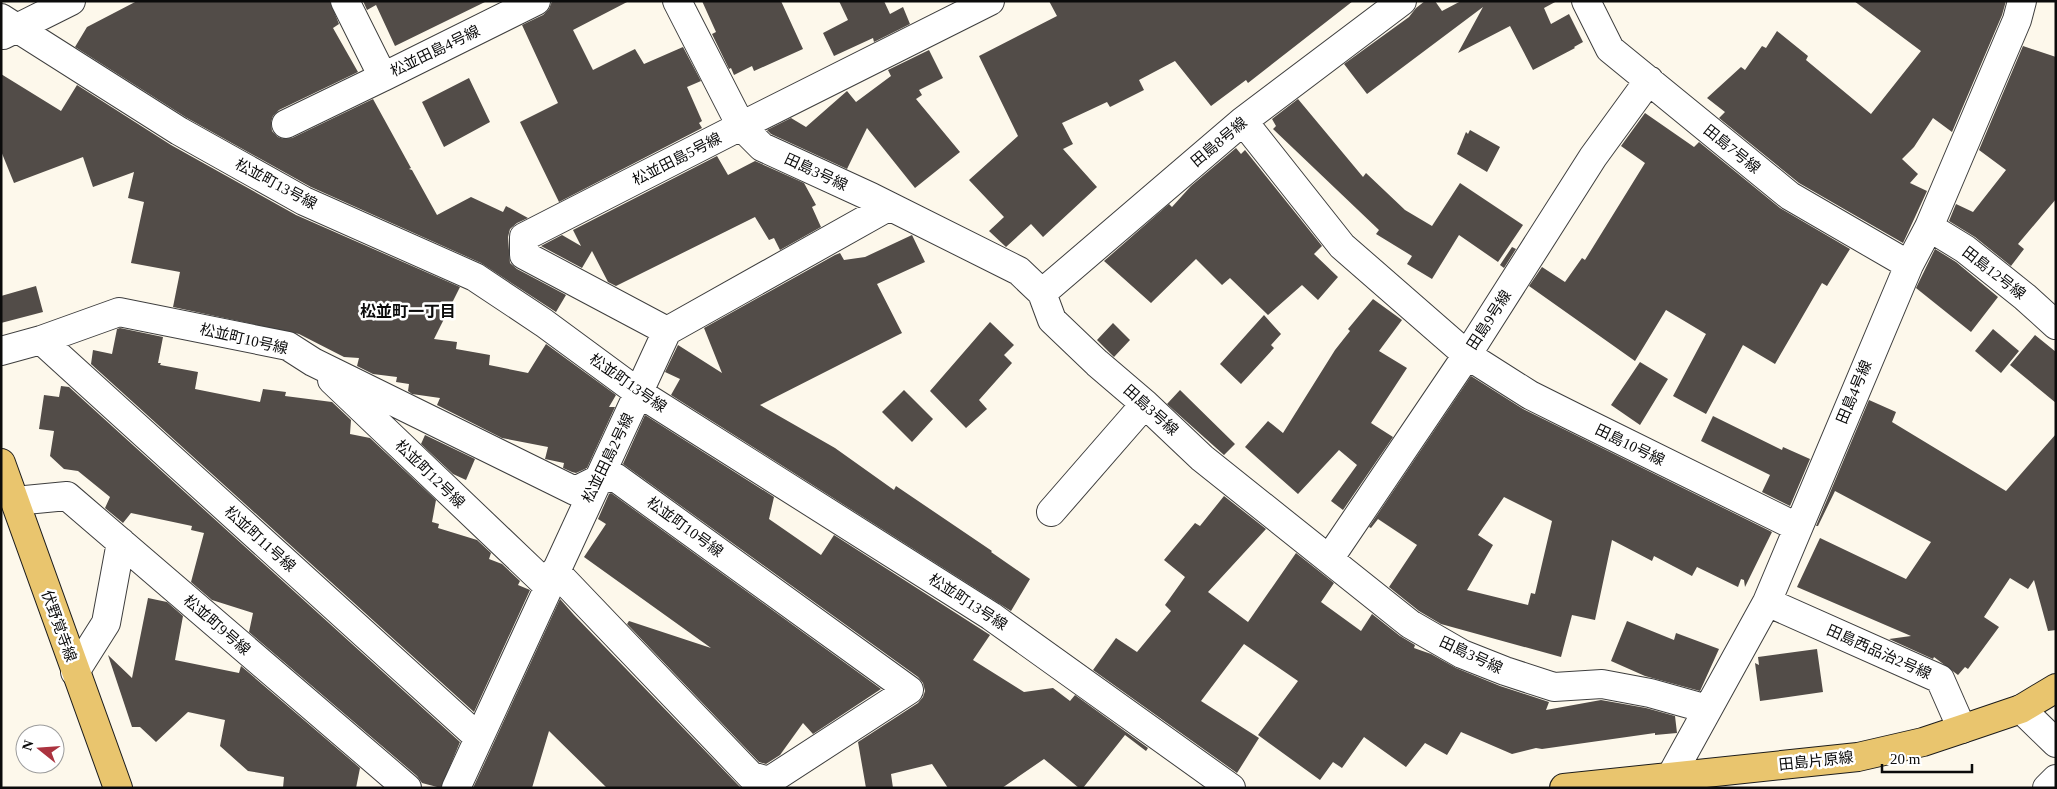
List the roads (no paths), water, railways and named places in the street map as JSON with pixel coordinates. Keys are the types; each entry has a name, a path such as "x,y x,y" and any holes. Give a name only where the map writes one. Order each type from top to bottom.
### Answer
{"main road":[{"name":"伏野覚寺線","path":"1,463 118,788"},
{"name":"田島片原線","path":"1564,788 1858,757 1924,742 2021,709 2056,688"}],"street":[{"path":"6,27 71,1"},
{"name":"松並田島4号線","path":"345,1 383,77 536,1"},
{"name":"田島3号線","path":"677,1 741,126 762,147 1019,271 1042,293 1052,320 1202,458 1410,624 1462,654 1482,663 1554,687 1602,684 1650,693 1707,709"},
{"name":"松並田島5号線","path":"667,331 524,255 524,237 990,1"},
{"name":"田島8号線","path":"1042,293 1243,121 1402,1"},
{"name":"田島7号線","path":"1586,1 1610,49 1790,196 1909,265"},
{"name":"田島4号線","path":"1671,776 1767,602 1909,265 1929,227 2017,20 2022,1"},
{"name":"松並町13号線","path":"6,27 179,131 304,201 475,277 544,323 639,393 991,616 1231,788"},
{"path":"286,124 383,77"},
{"name":"田島9号線","path":"1329,560 1467,355 1593,157 1648,80"},
{"name":"田島10号線","path":"1243,121 1342,246 1467,355 1530,395 1797,527"},
{"path":"667,331 888,207"},
{"name":"田島12号線","path":"1929,227 1965,249 2025,297 2056,325"},
{"name":"松並町10号線","path":"1,351 41,340 119,312 288,346 313,362 575,491 597,480 615,477 909,690 769,781 750,776 552,578"},
{"name":"松並田島2号線","path":"456,788 667,331"},
{"name":"松並町11号線","path":"41,340 479,738"},
{"name":"松並町12号線","path":"313,362 552,578"},
{"path":"1051,512 1145,404"},
{"name":"松並町9号線","path":"15,501 67,496 407,788"},
{"path":"76,672 106,623 121,542"},
{"name":"田島西品治2号線","path":"1767,602 1940,679 1962,729"},
{"path":"2021,709 2056,743"},
{"path":"2047,788 2056,779"}],"district":[{"name":"松並町一丁目","path":"408,311"}]}
